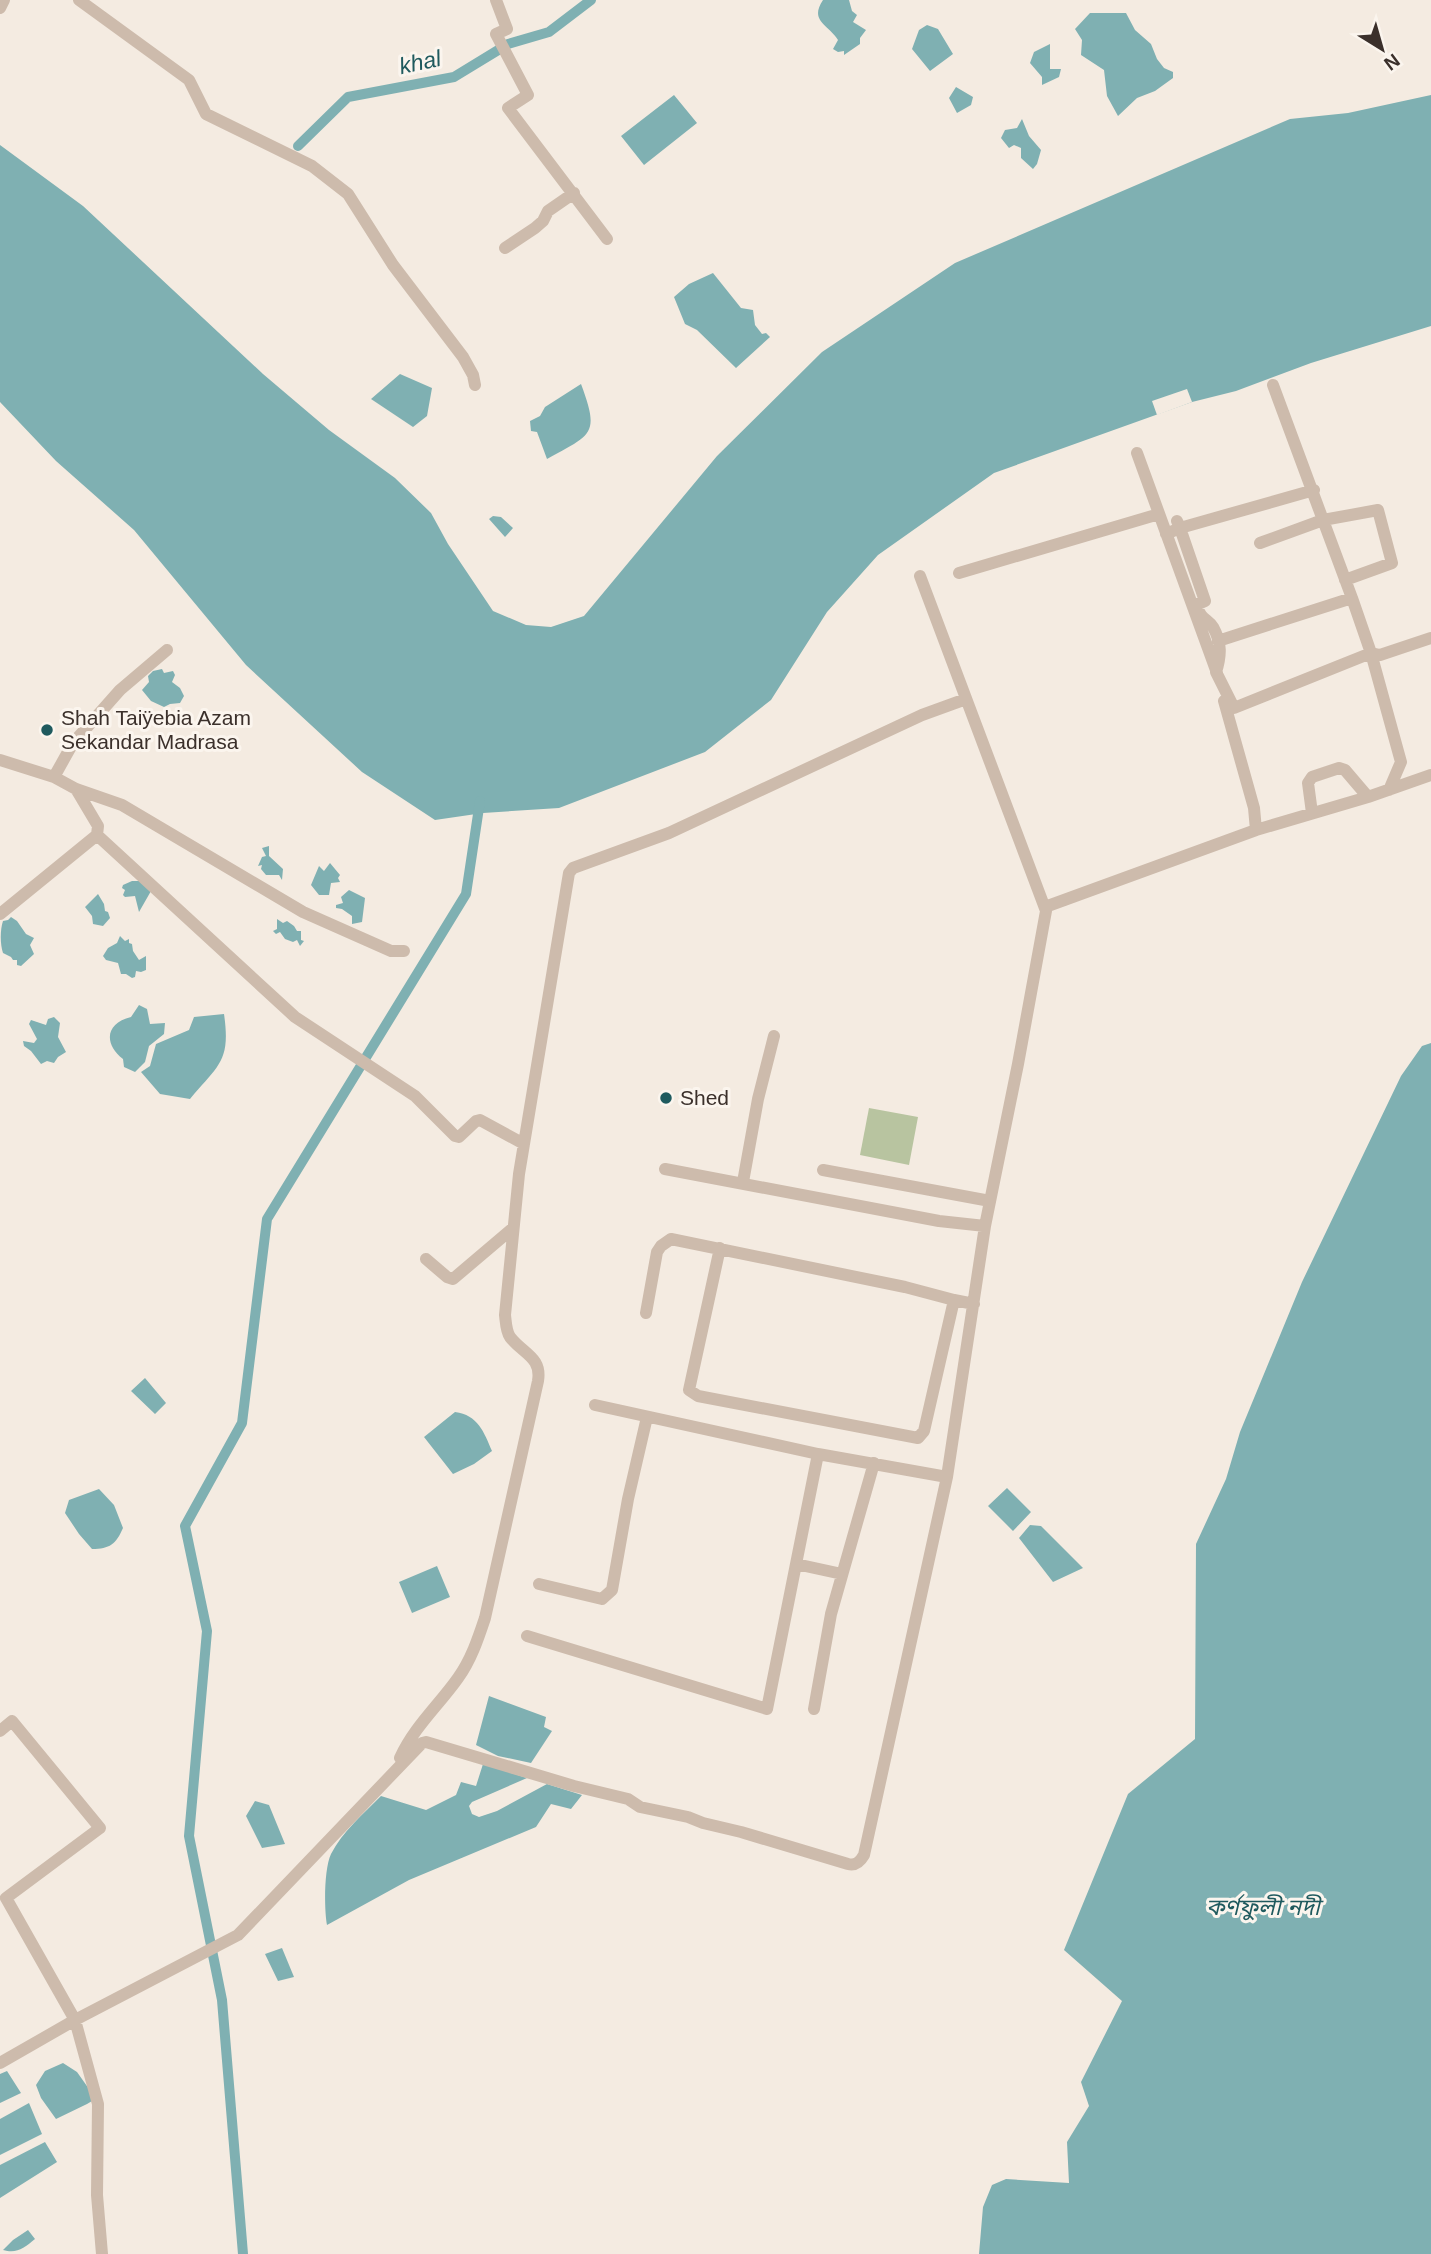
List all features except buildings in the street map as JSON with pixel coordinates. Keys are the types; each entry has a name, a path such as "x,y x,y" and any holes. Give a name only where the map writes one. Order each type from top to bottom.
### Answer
{"street":[{"path":"0,8 4,0"},
{"path":"79,0 189,80 206,114 312,166 348,194 393,265 463,357 475,386"},
{"path":"496,0 507,29 496,34 528,94 508,108 607,239"},
{"path":"505,248 535,229 543,222 548,211 573,193"},
{"path":"1273,386 1314,490 1371,653 1401,762 1389,790"},
{"path":"1137,453 1216,672 1254,808 1256,830"},
{"path":"1166,534 1179,525 1314,490"},
{"path":"1259,543 1323,520 1378,510 1392,563 1345,580"},
{"path":"960,573 1159,514"},
{"path":"1179,525 1205,601 1196,605 1202,619 1212,625 1222,652 1216,672 1234,708 1371,653 1380,655 1431,638"},
{"path":"0,2063 75,2020 238,1935 415,1748 426,1742 574,1786 628,1799 640,1807 688,1817 853,1866 860,1862 864,1855 947,1477 985,1226 1021,1052 1046,911 920,576"},
{"path":"1218,640 1352,598"},
{"path":"54,777 73,743 120,690 167,650"},
{"path":"394,1772 411,1737 459,1677 472,1654 485,1618 540,1370 509,1335 505,1315 524,1144 569,873 573,868 669,833 922,715 966,699"},
{"path":"0,760 54,777 76,789 122,805 303,912 391,951 404,951"},
{"path":"1312,813 1308,783 1311,777 1339,768 1346,769 1368,797"},
{"path":"1045,907 1256,830 1431,775"},
{"path":"0,914 97,835 98,826 76,789"},
{"path":"97,835 295,1017 415,1096 454,1136 460,1137 478,1120 524,1144"},
{"path":"743,1182 758,1099 774,1037"},
{"path":"665,1169 939,1221 985,1226"},
{"path":"823,1170 990,1201"},
{"path":"426,1258 447,1277 453,1279 513,1228"},
{"path":"646,1313 657,1252 671,1239 905,1287 974,1304"},
{"path":"719,1248 689,1390 698,1396 918,1438 924,1431 954,1300"},
{"path":"596,1405 818,1454 947,1477"},
{"path":"539,1584 603,1598 612,1590 628,1499 647,1417"},
{"path":"527,1636 767,1709 818,1454"},
{"path":"814,1709 831,1614 874,1462"},
{"path":"796,1564 842,1574"},
{"path":"0,1731 12,1721 100,1828 6,1898 75,2020 98,2104 97,2194 102,2254"}],"green space":[{"path":"869,1108 918,1117 909,1165 860,1155"}],"water":[{"path":"823,0 849,0 852,11 857,15 853,22 866,30 860,38 860,44 844,55 844,51 833,49 838,40 819,18 819,7"},
{"path":"1090,13 1126,13 1135,30 1151,44 1164,68 1173,72 1173,78 1155,91 1137,98 1118,116 1107,96 1104,70 1081,55 1082,40 1075,29"},
{"path":"927,25 938,29 953,54 930,71 912,49 919,30"},
{"path":"1050,44 1050,69 1061,69 1059,77 1042,85 1042,77 1030,63 1034,52"},
{"path":"956,87 973,97 971,105 957,113 949,98"},
{"path":"674,95 697,123 644,165 621,136"},
{"path":"1431,95 1431,326 1311,363 1236,391 1192,402 994,473 878,555 827,612 771,700 705,752 559,808 483,813 435,820 362,772 246,665 134,530 56,461 0,402 0,145 83,206 263,374 329,430 395,478 431,513 448,544 493,611 526,625 551,627 584,616 717,456 822,352 955,263 1290,119 1348,113"},
{"path":"1022,119 1029,136 1041,150 1033,169 1021,158 1021,148 1014,145 1009,148 1001,138 1005,130 1017,128"},
{"path":"713,273 741,308 753,310 755,325 762,334 766,333 770,337 736,368 697,330 685,324 674,297 689,284"},
{"path":"400,374 432,388 427,416 413,427 371,399"},
{"path":"581,384 590,414 588,431 583,438 547,459 537,432 531,431 530,421 540,416 545,407"},
{"path":"493,516 501,517 513,528 505,537 489,519"},
{"path":"162,669 164,673 173,671 175,675 172,682 180,688 184,696 180,703 164,707 151,701 142,690 149,682 148,676 153,671"},
{"path":"269,846 269,856 283,869 282,880 279,875 266,875 261,869 262,865 258,866 262,857 266,856 262,848"},
{"path":"330,863 340,875 340,882 331,883 329,895 319,895 311,885 319,866 324,871"},
{"path":"140,881 151,891 139,912 135,896 123,895 123,885"},
{"path":"349,890 365,898 362,922 352,924 352,916 336,908 336,905 343,903 341,897"},
{"path":"98,894 110,918 103,926 93,924 92,916 85,907"},
{"path":"11,917 26,934 34,938 30,945 34,954 21,966 17,965 17,960 3,953 2,949 3,921"},
{"path":"277,919 283,923 287,921 297,931 301,931 301,940 304,941 300,946 297,940 293,942 285,939 280,932 276,934 273,931 277,929"},
{"path":"120,936 125,941 129,939 139,960 146,956 146,970 136,971 135,977 132,978 121,974 118,963 106,960 103,956 108,948 117,943"},
{"path":"139,1005 147,1009 150,1024 165,1023 164,1034 149,1046 145,1062 135,1072 124,1067 123,1059 112,1047 110,1034 116,1024 131,1017"},
{"path":"224,1014 226,1043 215,1070 190,1099 160,1094 141,1072 150,1066 156,1044 189,1030 194,1017"},
{"path":"54,1017 60,1023 58,1037 66,1052 54,1063 47,1061 41,1064 24,1046 23,1041 34,1043 37,1039 29,1024 31,1020 46,1025 48,1019"},
{"name":"কর্ণফুলী নদী","path":"1431,1043 1431,2254 979,2254 983,2207 992,2185 1006,2179 1069,2183 1067,2142 1089,2106 1081,2082 1122,2001 1064,1950 1128,1794 1195,1739 1196,1544 1226,1479 1240,1432 1302,1282 1401,1076 1422,1046"},
{"path":"145,1378 166,1403 155,1414 131,1391"},
{"path":"455,1412 475,1421 492,1451 453,1474 424,1437"},
{"path":"1007,1488 1031,1512 1013,1531 988,1506"},
{"path":"99,1489 114,1505 123,1528 112,1544 92,1549 65,1513 69,1500"},
{"path":"1030,1525 1041,1526 1083,1568 1053,1582 1019,1538"},
{"path":"437,1566 450,1597 412,1613 399,1582"},
{"path":"489,1696 546,1717 544,1727 552,1731 531,1763 498,1756 476,1745"},
{"path":"483,1764 527,1778 472,1802 469,1806 472,1814 479,1817 497,1811 547,1784 582,1795 571,1809 551,1804 536,1827 409,1880 327,1925 325,1889 331,1854 361,1816 381,1796 426,1810 456,1795 461,1782 476,1786"},
{"path":"255,1801 269,1805 285,1844 262,1848 246,1816"},
{"path":"282,1948 294,1977 278,1981 265,1954"},
{"path":"63,2063 77,2072 94,2096 92,2101 56,2119 41,2098 36,2085 45,2071"},
{"path":"7,2071 21,2093 0,2103 0,2074"},
{"path":"29,2103 42,2134 0,2155 0,2119"},
{"path":"45,2142 57,2162 0,2198 0,2165"},
{"path":"28,2230 35,2239 16,2251 3,2250 13,2240"}],"pier":[{"path":"1187,389 1192,402 1157,415 1152,401"}],"waterway":[{"name":"khal","path":"298,146 348,97 454,77 508,44 549,32 591,0"},
{"path":"243,2254 222,2000 189,1836 207,1631 185,1526 242,1423 267,1219 466,894 480,801"}],"place":[{"name":"Shah Taiÿebia Azam Sekandar Madrasa","path":"47,730"},
{"name":"Shed","path":"666,1098"}]}
